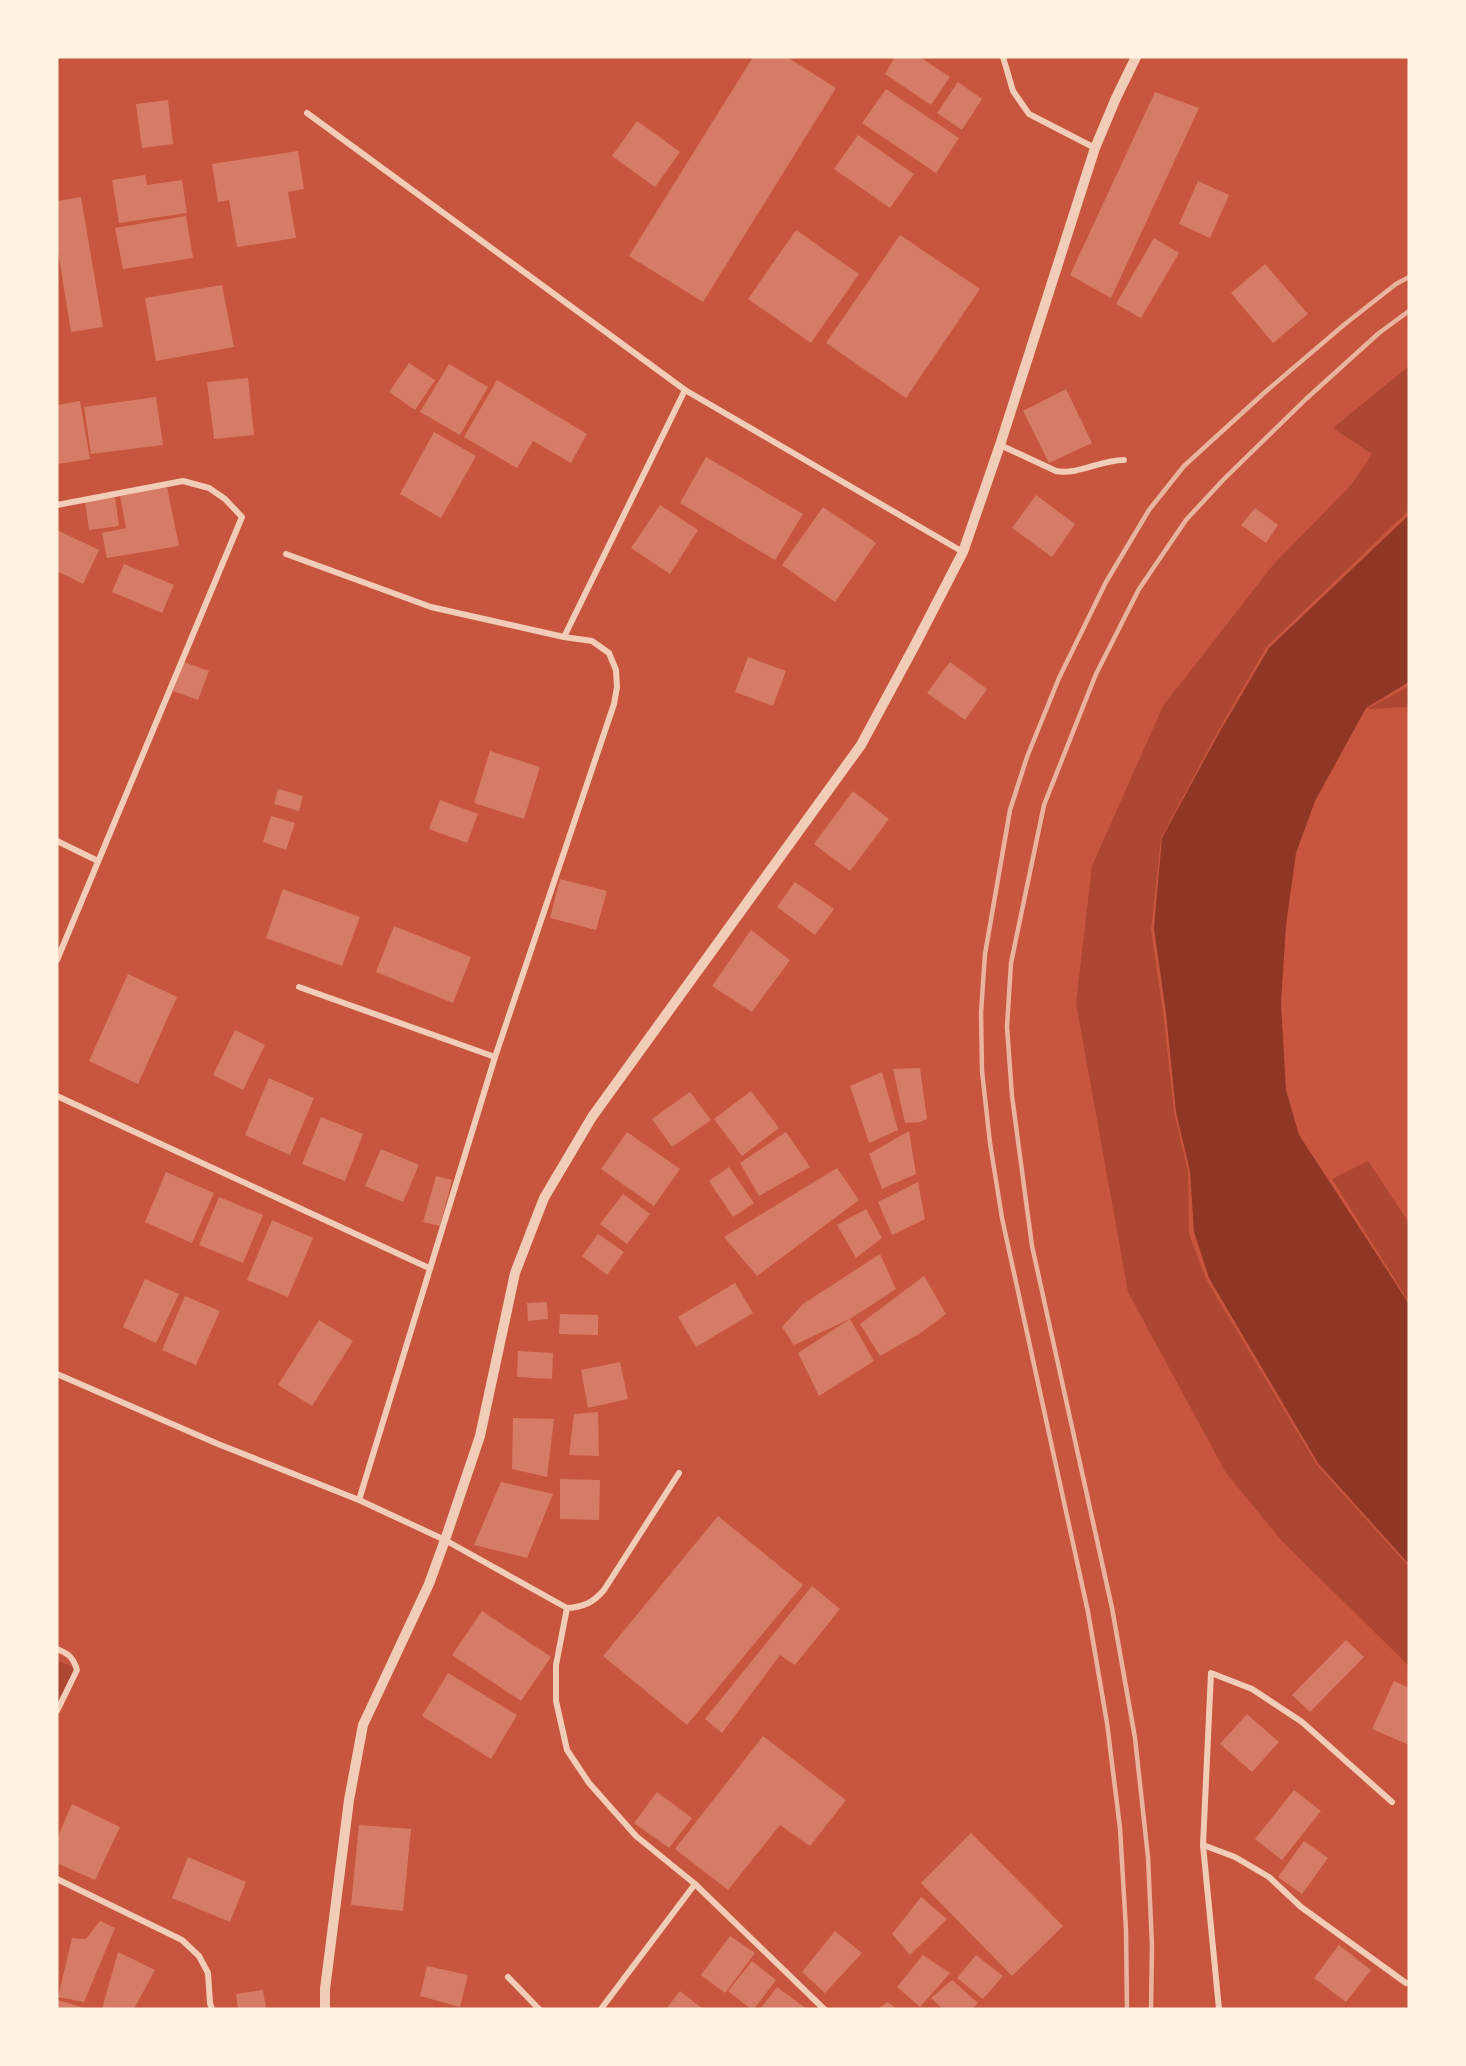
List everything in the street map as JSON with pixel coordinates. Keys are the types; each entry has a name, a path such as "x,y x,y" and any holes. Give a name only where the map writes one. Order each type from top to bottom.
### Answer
{"street":[{"path":"1003,57 1013,91 1029,114 1095,148"},
{"path":"325,2009 325,1989 349,1800 363,1725 429,1584 445,1540 480,1436 515,1273 544,1198 592,1117 861,745 963,552 1000,445 1095,148 1136,57"},
{"path":"307,113 686,390 963,552"},
{"path":"564,637 686,390"},
{"path":"1000,445 1056,471 1073,471 1101,462 1124,460"},
{"path":"57,505 183,481 209,488 225,499 242,517 57,960"},
{"path":"286,554 431,607 564,637 592,640 609,653 616,670 617,687 614,704 495,1057 359,1500"},
{"path":"57,841 98,861"},
{"path":"299,987 495,1057"},
{"path":"57,1096 429,1268"},
{"path":"57,1374 218,1444 359,1500 445,1540 567,1608 587,1604 596,1599 604,1590 678,1473"},
{"path":"567,1608 556,1665 556,1701 567,1750 589,1784 636,1836 695,1884 824,2009"},
{"path":"57,1649 69,1654 77,1670 57,1711"},
{"path":"1219,2009 1203,1845 1211,1673 1252,1689 1302,1722 1392,1802"},
{"path":"1203,1845 1235,1857 1269,1877 1301,1907 1406,1983"},
{"path":"57,1879 182,1940 199,1956 208,1973 210,2007"},
{"path":"601,2009 695,1884"},
{"path":"508,1977 539,2009"}],"shaded area":[{"path":"1409,366 1409,510 1267,646 1218,731 1161,838 1151,930 1174,1112 1188,1172 1189,1234 1207,1281 1317,1465 1409,1567 1409,1666 1282,1541 1226,1473 1128,1292 1076,1003 1092,866 1163,706 1273,565 1351,485 1372,454 1333,428"},
{"path":"1409,515 1409,682 1366,708 1315,801 1296,853 1286,925 1281,1003 1286,1090 1299,1135 1409,1304 1409,1564 1318,1463 1209,1278 1194,1232 1190,1171 1176,1112 1166,1013 1154,928 1162,838 1219,733 1269,648"},
{"path":"1409,686 1409,707 1367,709"},
{"path":"1368,1161 1409,1223 1409,1302 1332,1179"},
{"path":"57,1660 76,1669 57,1711"}],"building":[{"path":"753,57 787,57 836,88 703,302 629,256"},
{"path":"895,57 920,57 950,77 931,105 885,74"},
{"path":"958,82 982,99 962,130 937,113"},
{"path":"886,89 959,138 936,173 862,123"},
{"path":"1155,92 1199,108 1111,298 1070,275"},
{"path":"168,100 173,144 142,148 136,104"},
{"path":"637,121 680,152 655,187 612,156"},
{"path":"858,135 914,174 890,208 834,169"},
{"path":"298,151 304,189 288,192 296,238 237,247 229,200 218,202 212,164"},
{"path":"145,175 147,185 182,180 187,213 119,223 112,180"},
{"path":"1198,181 1229,195 1210,238 1179,224"},
{"path":"81,197 103,327 71,332 57,245 57,201"},
{"path":"186,216 193,258 123,269 115,228"},
{"path":"796,230 859,274 811,343 748,299"},
{"path":"900,235 980,289 906,398 826,343"},
{"path":"1154,238 1179,253 1141,318 1116,304"},
{"path":"1265,264 1308,314 1273,343 1231,293"},
{"path":"222,285 234,347 156,361 145,298"},
{"path":"409,363 435,380 415,410 389,392"},
{"path":"449,364 488,387 460,435 420,412"},
{"path":"248,378 254,435 214,439 207,382"},
{"path":"497,380 587,434 571,463 533,441 517,468 464,437"},
{"path":"1066,389 1092,443 1049,463 1023,411"},
{"path":"156,397 163,445 91,454 84,407"},
{"path":"80,401 90,459 57,464 57,405"},
{"path":"434,432 476,456 441,518 400,494"},
{"path":"706,457 803,514 775,560 680,503"},
{"path":"167,487 179,546 107,558 102,533 126,528 120,496"},
{"path":"1036,495 1075,524 1052,557 1012,528"},
{"path":"115,497 119,526 89,530 85,501"},
{"path":"660,505 698,530 670,574 631,548"},
{"path":"823,507 876,543 835,602 782,565"},
{"path":"1255,508 1278,525 1266,543 1241,525"},
{"path":"57,530 99,550 83,584 57,571"},
{"path":"124,564 174,585 162,613 112,592"},
{"path":"748,657 786,671 773,706 735,692"},
{"path":"184,662 209,671 198,700 173,691"},
{"path":"950,662 987,689 965,720 927,693"},
{"path":"490,751 540,767 524,819 474,803"},
{"path":"278,789 303,796 299,811 274,804"},
{"path":"853,791 889,819 850,871 814,844"},
{"path":"440,800 478,814 467,843 429,829"},
{"path":"271,816 295,823 286,850 263,842"},
{"path":"560,879 607,891 596,930 550,918"},
{"path":"795,882 834,909 815,935 777,907"},
{"path":"283,889 360,917 342,966 266,938"},
{"path":"394,926 471,957 453,1003 376,972"},
{"path":"751,930 790,960 752,1012 712,986"},
{"path":"128,974 177,997 138,1084 89,1061"},
{"path":"235,1030 265,1045 243,1090 213,1075"},
{"path":"920,1068 927,1119 905,1123 893,1069"},
{"path":"882,1072 898,1130 869,1143 850,1086"},
{"path":"269,1078 314,1098 290,1155 245,1135"},
{"path":"751,1091 779,1128 742,1156 714,1119"},
{"path":"690,1092 711,1120 672,1147 652,1119"},
{"path":"321,1117 363,1134 345,1181 302,1164"},
{"path":"909,1131 916,1174 882,1189 869,1154"},
{"path":"627,1132 680,1169 654,1206 601,1169"},
{"path":"786,1132 810,1167 759,1196 740,1163"},
{"path":"381,1149 419,1165 403,1202 365,1186"},
{"path":"729,1167 754,1203 733,1217 709,1181"},
{"path":"837,1168 859,1200 757,1276 724,1237"},
{"path":"166,1172 214,1193 192,1243 145,1222"},
{"path":"436,1176 452,1180 440,1226 423,1222"},
{"path":"918,1182 925,1219 892,1235 878,1202"},
{"path":"623,1194 650,1214 627,1244 600,1224"},
{"path":"219,1197 263,1215 243,1263 199,1245"},
{"path":"866,1209 882,1238 856,1258 837,1225"},
{"path":"272,1220 313,1238 288,1297 247,1280"},
{"path":"598,1234 624,1252 607,1275 582,1256"},
{"path":"880,1254 896,1289 850,1319 794,1345 782,1327 803,1304"},
{"path":"924,1276 946,1314 919,1334 880,1356 860,1324"},
{"path":"145,1279 179,1294 156,1343 123,1327"},
{"path":"735,1283 753,1313 696,1347 678,1317"},
{"path":"185,1296 220,1311 196,1365 162,1350"},
{"path":"547,1302 548,1319 528,1321 527,1303"},
{"path":"560,1314 598,1315 598,1335 559,1334"},
{"path":"850,1319 874,1361 819,1396 798,1353"},
{"path":"319,1320 353,1341 312,1406 278,1385"},
{"path":"518,1351 553,1353 552,1379 517,1377"},
{"path":"620,1362 628,1399 588,1408 581,1370"},
{"path":"598,1412 599,1456 569,1455 574,1414"},
{"path":"513,1418 554,1419 547,1477 512,1469"},
{"path":"560,1479 600,1480 599,1520 560,1519"},
{"path":"501,1482 553,1494 527,1558 474,1545"},
{"path":"718,1516 803,1585 687,1725 603,1656"},
{"path":"812,1586 840,1609 795,1665 780,1655 722,1733 705,1719"},
{"path":"482,1611 551,1657 521,1701 452,1655"},
{"path":"1346,1640 1364,1657 1310,1712 1292,1695"},
{"path":"448,1673 517,1715 491,1759 422,1716"},
{"path":"1394,1681 1409,1688 1409,1745 1372,1729"},
{"path":"1247,1714 1279,1742 1252,1772 1220,1744"},
{"path":"763,1736 846,1800 810,1846 780,1825 728,1890 675,1849"},
{"path":"1294,1790 1321,1811 1282,1860 1255,1839"},
{"path":"657,1792 692,1818 669,1848 634,1823"},
{"path":"72,1804 120,1827 95,1880 57,1863 57,1838"},
{"path":"359,1825 411,1829 403,1911 351,1905"},
{"path":"971,1833 1063,1926 1012,1976 921,1883"},
{"path":"1304,1841 1328,1858 1302,1894 1278,1877"},
{"path":"188,1857 246,1882 230,1922 172,1898"},
{"path":"921,1897 947,1919 910,1955 892,1934"},
{"path":"100,1921 115,1928 84,2002 58,1997 72,1938 86,1939"},
{"path":"835,1931 862,1953 825,1993 802,1972"},
{"path":"730,1936 755,1953 725,1993 701,1975"},
{"path":"1339,1945 1371,1970 1346,2002 1314,1978"},
{"path":"118,1952 155,1970 134,2009 102,2009"},
{"path":"923,1955 950,1973 920,2007 897,1987"},
{"path":"976,1955 1003,1976 983,1999 957,1978"},
{"path":"752,1961 776,1980 754,2009 728,1991"},
{"path":"427,1966 468,1975 460,2007 420,1996"},
{"path":"952,1980 978,2003 972,2009 943,2009 931,1998"},
{"path":"777,1987 807,2009 760,2009"},
{"path":"263,1990 266,2009 238,2009 236,1994"},
{"path":"680,1991 703,2009 666,2009"},
{"path":"58,2000 84,2008 84,2009 57,2009"},
{"path":"887,2002 897,2009 878,2009"}],"railway":[{"path":"1127,2009 1126,1930 1120,1828 1107,1723 1088,1612 1002,1218 990,1143 982,1071 981,1013 985,954 1010,810 1027,757 1059,678 1106,582 1149,510 1184,466 1264,393 1345,324 1396,284 1409,277"},
{"path":"1151,2009 1152,1946 1148,1857 1135,1738 1112,1608 1032,1246 1012,1096 1007,1027 1011,963 1044,805 1096,674 1139,589 1186,520 1224,479 1306,399 1379,333 1409,311"}]}
